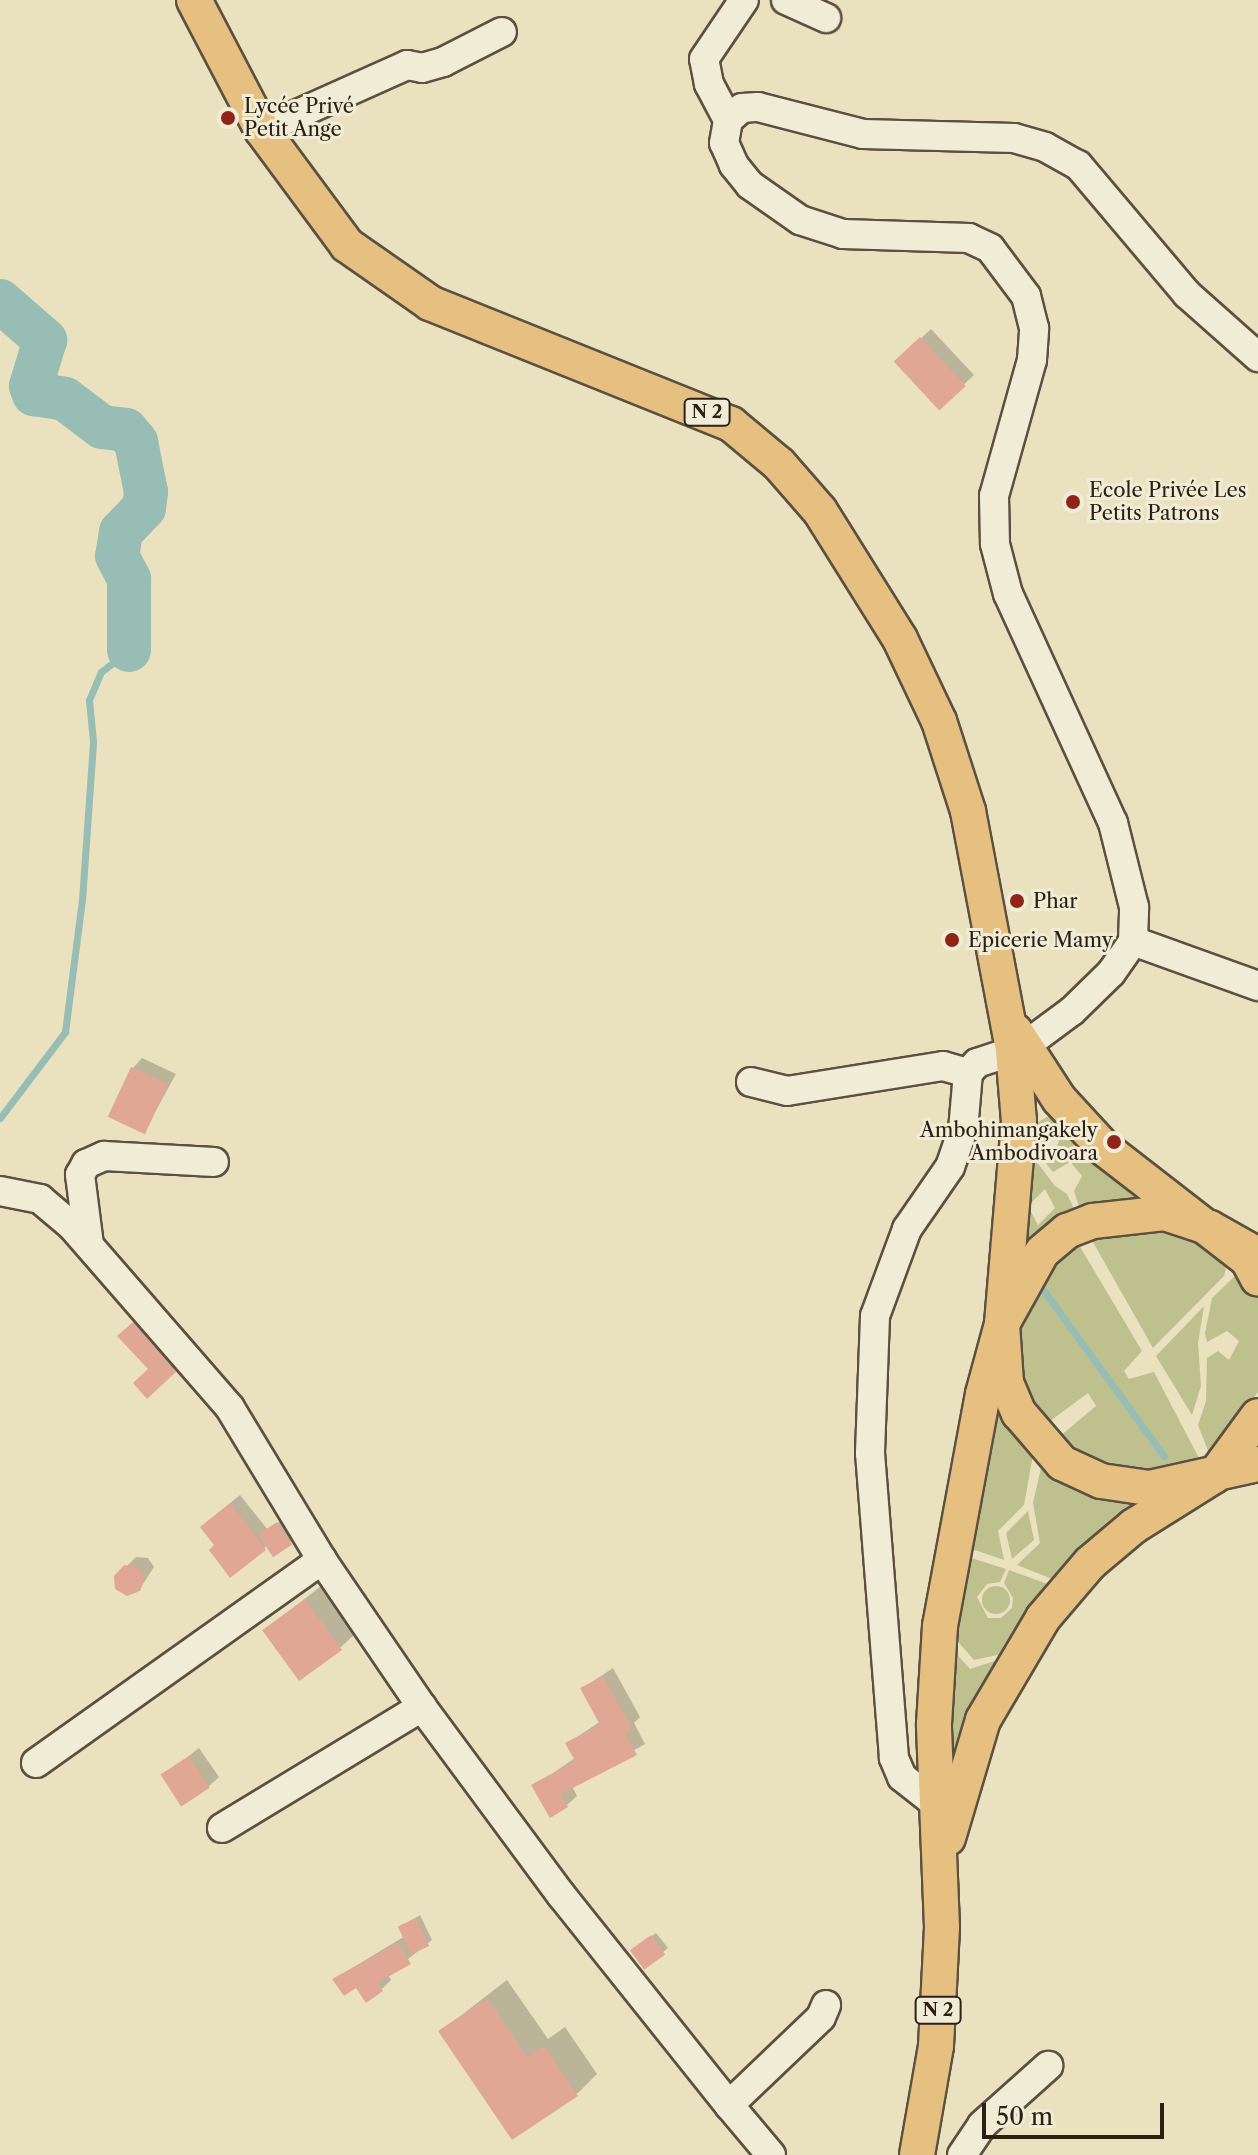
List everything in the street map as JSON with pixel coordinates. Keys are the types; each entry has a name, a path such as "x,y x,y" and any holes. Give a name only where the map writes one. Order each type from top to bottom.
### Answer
{"main road":[{"name":"N 2","path":"194,0 262,130 347,245 398,284 474,323 667,395 731,424 779,464 820,511 900,639 939,721 968,811 1005,1008 1018,1049"},
{"path":"1018,1049 1105,1149 1248,1260 1258,1279"},
{"path":"1018,1049 1020,1128 1002,1324 1006,1383 1015,1403 1040,1443 1062,1463 1101,1481 1149,1488 1258,1464"},
{"path":"942,1864 935,1803 940,1626 983,1394 1002,1324 1024,1276 1042,1252 1067,1231 1143,1212 1165,1213 1210,1228 1258,1255"},
{"path":"942,1864 983,1720 1043,1618 1090,1563 1134,1526 1214,1476 1258,1416"},
{"name":"N 2","path":"917,2155 936,2046 942,1864"}],"street":[{"path":"744,0 704,59 709,84 728,120 724,143 734,165 750,185 800,220 843,234 969,238 990,248 1026,296 1034,328 1032,360 994,496 995,544 1008,594 1113,823 1128,867 1133,941 1111,973 1072,1011 1018,1049 977,1063 968,1073 963,1130 950,1167 907,1229 889,1268 875,1316 869,1374 894,1758 902,1777 935,1803"},
{"path":"786,0 826,18"},
{"path":"262,130 407,65 422,68 443,62 502,32"},
{"path":"728,120 742,108 758,107 863,134 1014,138 1045,147 1078,165 1187,294 1258,357"},
{"path":"1133,941 1258,986"},
{"path":"751,1082 787,1091 943,1066 968,1073"},
{"path":"89,1245 80,1175 86,1164 104,1156 214,1162"},
{"path":"0,1191 40,1199 89,1245 230,1408 322,1560 422,1707 562,1896 771,2155"},
{"path":"36,1763 322,1560"},
{"path":"222,1828 422,1707"},
{"path":"729,2105 821,2017 826,2005"},
{"path":"962,2155 982,2125 1048,2066"}],"green space":[{"path":"1056,1112 1077,1135 1070,1162 1053,1172 1029,1142 1056,1149 1063,1129 1047,1123 1037,1139 1029,1139 1029,1127"},
{"path":"1080,1138 1159,1201 1081,1213 1074,1191 1082,1176 1072,1164"},
{"path":"1029,1152 1055,1186 1067,1194 1077,1215 1020,1261 1025,1212 1030,1210 1038,1225 1055,1208 1045,1189 1025,1209"},
{"path":"1172,1224 1228,1259 1224,1276 1153,1348 1089,1235"},
{"path":"1076,1240 1142,1351 1124,1371 1129,1379 1154,1372 1201,1462 1130,1475 1053,1442 1096,1406 1088,1393 1042,1427 1025,1396 1017,1332 1041,1272"},
{"path":"1238,1273 1258,1298 1258,1392 1210,1456 1198,1425 1206,1401 1207,1358 1218,1351 1229,1360 1239,1341 1227,1331 1207,1342 1205,1333 1212,1298"},
{"path":"1204,1306 1198,1343 1201,1386 1192,1415 1156,1356"},
{"path":"997,1398 1033,1455 1024,1505 998,1531 1004,1560 966,1547"},
{"path":"1042,1463 1149,1502 1057,1581 1017,1565 1040,1543 1033,1503"},
{"path":"1028,1511 1034,1540 1012,1559 1006,1533"},
{"path":"965,1556 1006,1569 1000,1582 987,1584 977,1597 988,1618 1001,1618 1012,1608 1013,1598 1004,1583 1009,1570 1053,1586 1002,1654 974,1660 953,1636"},
{"path":"996,1586 1006,1590 1010,1600 1006,1610 996,1614 986,1610 982,1600 986,1590"},
{"path":"953,1650 970,1669 1001,1659 953,1767 949,1760"}],"building":[{"path":"920,337 966,386 939,411 894,362"},
{"path":"131,1067 168,1084 145,1134 108,1117"},
{"path":"133,1322 176,1372 147,1399 133,1383 148,1369 117,1336"},
{"path":"230,1503 266,1550 230,1578 209,1550 214,1545 200,1527"},
{"path":"277,1522 292,1544 273,1557 258,1535"},
{"path":"124,1565 138,1567 145,1578 140,1591 127,1596 115,1589 114,1576"},
{"path":"305,1599 342,1650 299,1681 262,1630"},
{"path":"603,1676 632,1729 625,1733 637,1755 561,1794 568,1807 550,1818 531,1785 575,1761 565,1743 600,1725 580,1688"},
{"path":"189,1756 210,1788 181,1806 160,1775"},
{"path":"416,1918 429,1946 411,1955 398,1926"},
{"path":"651,1935 665,1954 644,1970 630,1950"},
{"path":"398,1943 411,1964 377,1983 383,1991 366,2003 356,1988 344,1996 332,1979"},
{"path":"487,1998 527,2057 544,2046 578,2096 512,2140 438,2031"}],"waterway":[{"path":"0,301 45,340 31,386 34,394 65,399 102,427 126,430 136,442 146,492 144,508 121,532 117,556 129,579 129,650"},
{"path":"0,1118 65,1032 82,900 93,741 89,700 101,672 129,650"},
{"path":"1044,1291 1164,1456"}],"place":[{"name":"Lycée Privé Petit Ange","path":"228,118"},
{"name":"Ecole Privée Les Petits Patrons","path":"1073,502"},
{"name":"Phar","path":"1017,901"},
{"name":"Epicerie Mamy","path":"952,940"},
{"name":"Ambohimangakely Ambodivoara","path":"1114,1142"}]}
